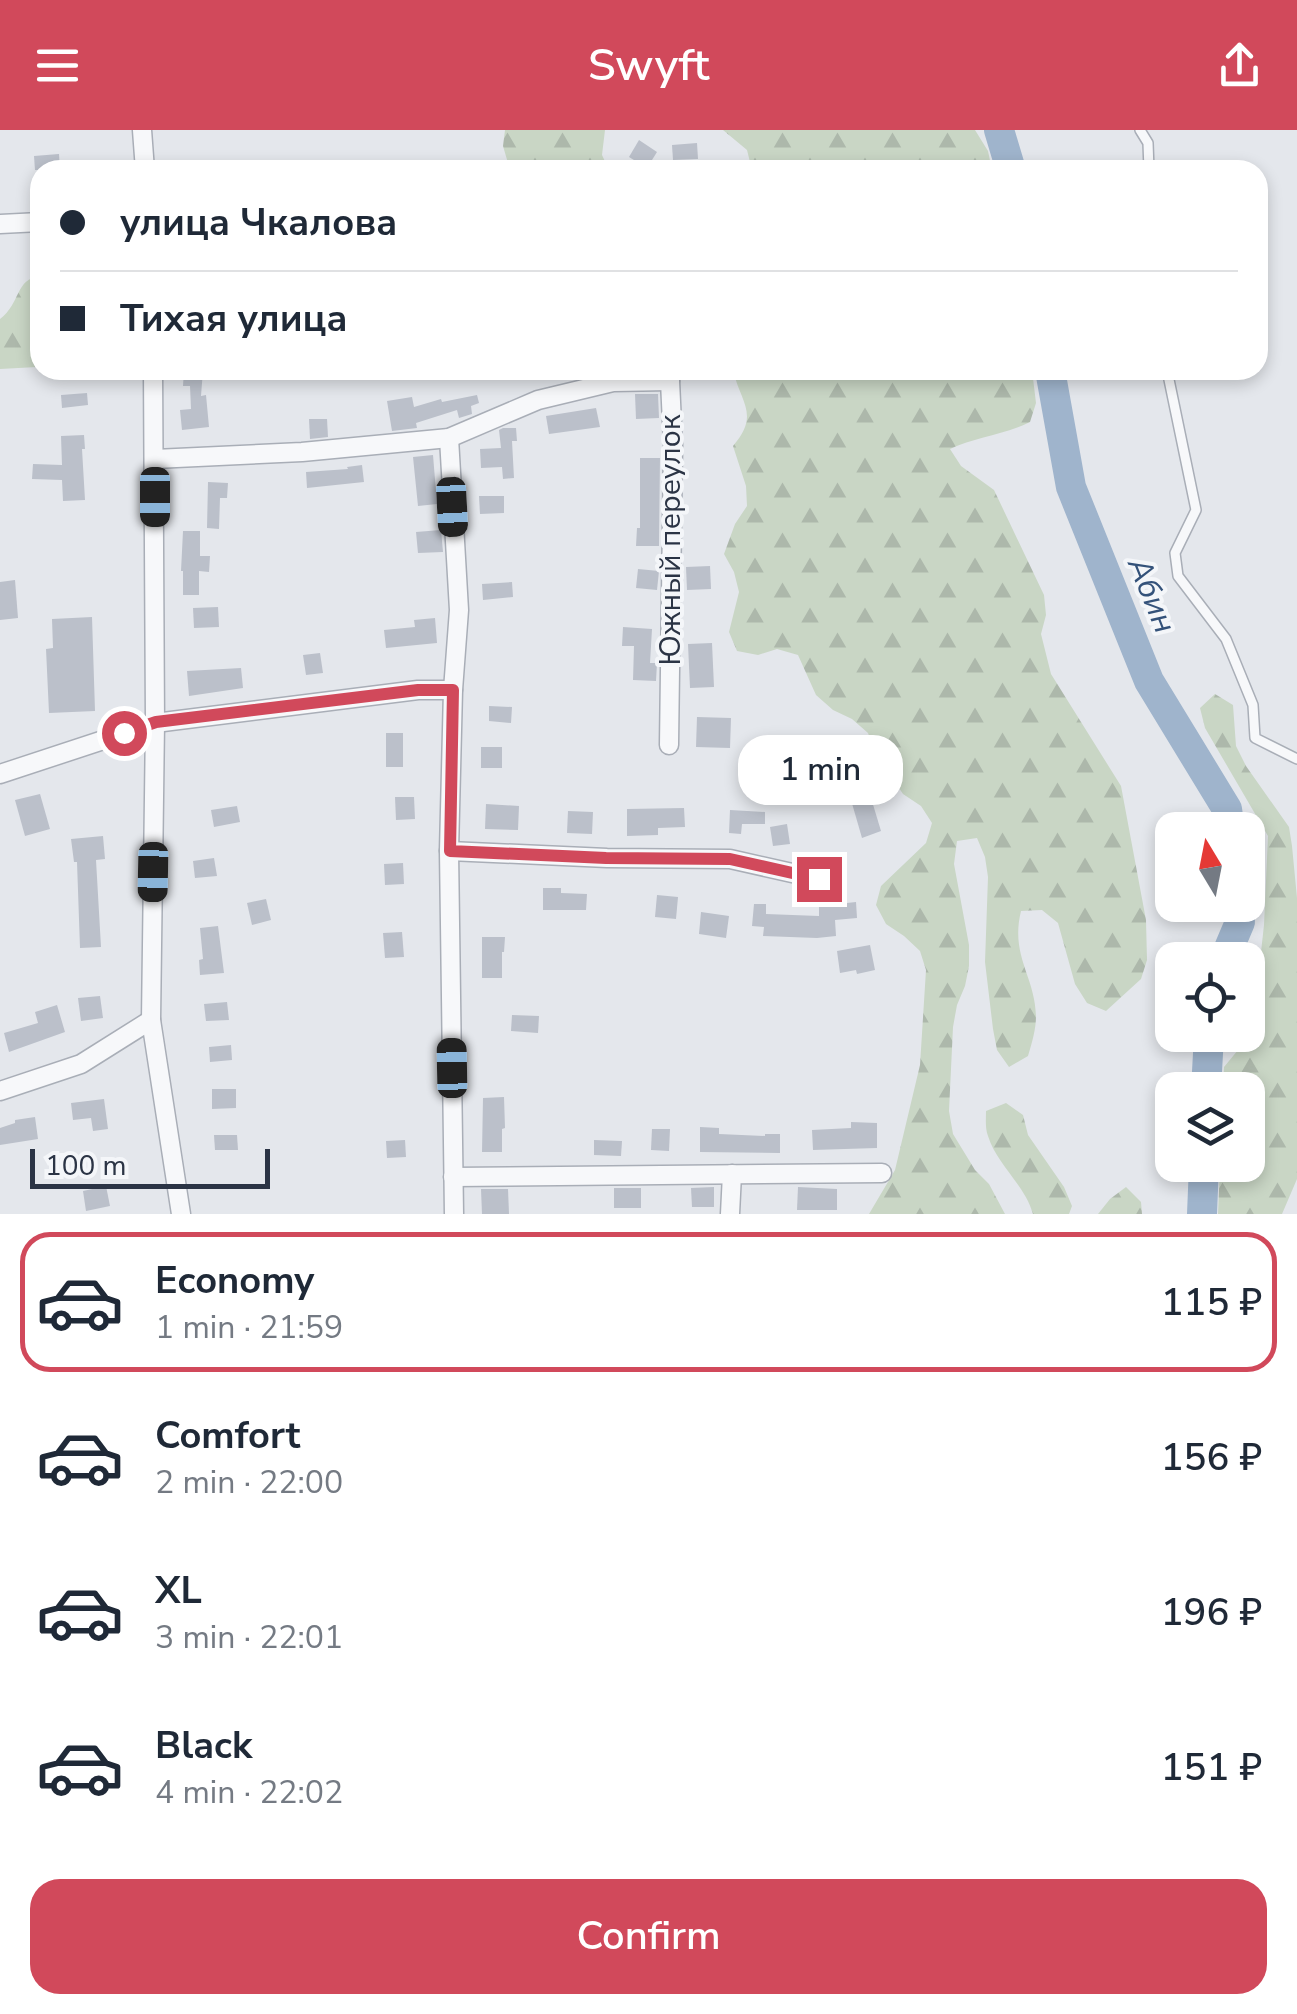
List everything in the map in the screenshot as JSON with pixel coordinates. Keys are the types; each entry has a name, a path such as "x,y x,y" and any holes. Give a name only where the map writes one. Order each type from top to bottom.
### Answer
{"street":[{"path":"142,130 145,160"},
{"path":"0,224 30,222"},
{"path":"152,380 156,722 151,1020 181,1214"},
{"name":"Южный переулок","path":"155,460 302,452 448,438 538,400 633,380"},
{"name":"Южный переулок","path":"669,745 674,380"},
{"path":"448,438 458,610 450,851 454,1214"},
{"path":"0,774 156,722 418,690 453,690"},
{"path":"450,851 730,859 819,879"},
{"path":"0,1092 81,1064 151,1020"},
{"path":"453,1177 882,1173"},
{"path":"730,1214 732,1174"}],"lane":[{"path":"1140,130 1148,143 1149,160"},
{"path":"1170,380 1196,510 1175,553 1178,576 1226,639 1253,705 1255,738 1297,759"}],"green space":[{"path":"505,130 605,130 604,160 507,160 503,146"},
{"path":"723,130 975,130 990,160 750,160 747,150"},
{"path":"30,279 30,367 0,369 0,319"},
{"path":"736,380 1033,380 1036,403 1030,422 950,449 961,466 994,490 1044,595 1046,615 1041,634 1051,674 1121,786 1146,920 1147,960 1141,979 1106,1011 1087,1003 1075,984 1058,923 1042,910 1021,911 1019,941 1036,1021 1028,1056 1009,1067 997,1050 985,962 985,857 977,838 957,841 954,864 969,945 969,966 953,1027 949,1111 953,1134 1005,1214 869,1214 895,1170 920,1065 926,970 920,951 886,924 876,905 881,886 926,843 932,823 921,806 903,794 875,752 868,733 816,695 798,655 777,649 758,655 737,651 729,632 739,592 724,554 735,524 747,506 746,486 733,446 746,425 746,409"},
{"path":"1215,694 1233,705 1236,746 1289,827 1297,898 1297,1179 1282,1214 1218,1214 1219,1182 1265,1182 1265,1072 1224,1072 1236,1052 1265,1052 1262,942 1268,836 1265,812 1254,812 1205,728 1200,708"},
{"path":"1006,1103 1023,1115 1028,1135 1064,1187 1072,1206 1069,1214 1033,1214 992,1146 986,1111"},
{"path":"1126,1187 1141,1202 1142,1214 1098,1214 1110,1199"}],"building":[{"path":"639,140 657,152 652,160 629,157"},
{"path":"697,143 698,159 673,160 672,145"},
{"path":"59,154 59,160 34,160 34,156"},
{"path":"183,380 202,380 201,396 206,395 209,427 182,430 180,410 191,409 190,386 183,386"},
{"path":"87,393 88,405 62,408 61,395"},
{"path":"635,394 658,394 659,418 636,419"},
{"path":"477,395 479,403 471,406 472,414 459,418 457,410 416,423 417,428 392,431 387,401 412,397 414,407"},
{"path":"596,408 600,427 549,434 546,416"},
{"path":"309,419 327,419 328,437 310,439"},
{"path":"516,428 517,441 512,441 514,478 503,479 502,467 481,468 480,449 501,448 499,430"},
{"path":"84,435 85,500 63,501 62,480 32,479 33,464 62,465 61,436"},
{"path":"433,455 437,504 418,506 413,457"},
{"path":"640,458 660,458 659,546 636,546 640,528"},
{"path":"362,465 364,482 307,488 306,472"},
{"path":"208,482 228,483 227,498 220,498 219,529 207,528"},
{"path":"479,496 504,496 504,513 480,514"},
{"path":"441,530 443,552 418,553 416,532"},
{"path":"183,531 200,531 200,556 210,556 209,572 199,571 199,595 183,595"},
{"path":"710,566 711,589 687,590 686,567"},
{"path":"638,569 659,571 657,590 636,588"},
{"path":"15,580 18,618 0,620 0,582"},
{"path":"512,582 513,597 483,600 482,584"},
{"path":"218,607 219,627 194,628 193,608"},
{"path":"92,617 95,711 49,713 46,649 53,648 52,619"},
{"path":"435,618 437,643 386,648 384,630 415,627 414,620"},
{"path":"623,627 652,629 650,663 657,663 656,681 633,680 634,646 622,646"},
{"path":"712,643 714,687 690,688 688,644"},
{"path":"320,653 323,673 306,675 303,655"},
{"path":"241,668 243,688 189,696 187,671"},
{"path":"489,706 512,707 511,723 489,721"},
{"path":"697,717 731,718 730,748 696,747"},
{"path":"386,733 403,733 403,767 386,767"},
{"path":"481,747 502,747 502,768 481,768"},
{"path":"819,756 826,779 809,783 803,760"},
{"path":"868,788 881,831 862,838 849,793"},
{"path":"40,794 50,829 25,836 15,800"},
{"path":"395,797 414,797 415,819 396,820"},
{"path":"486,804 519,806 518,830 485,829"},
{"path":"237,806 240,822 214,827 211,810"},
{"path":"684,808 685,827 658,828 658,835 627,836 627,809"},
{"path":"730,810 765,812 765,824 742,824 741,834 729,833"},
{"path":"568,811 593,812 592,834 567,833"},
{"path":"787,824 790,844 773,846 770,827"},
{"path":"103,836 105,859 96,860 101,947 80,948 77,862 71,839"},
{"path":"214,858 217,876 195,878 193,861"},
{"path":"403,863 404,884 385,885 384,864"},
{"path":"543,888 587,894 586,910 543,910"},
{"path":"657,895 678,897 676,919 655,917"},
{"path":"266,899 271,920 252,925 247,903"},
{"path":"856,902 857,918 835,920 836,936 763,936 764,927 752,926 754,904 766,904 766,914 819,916 819,906"},
{"path":"701,912 729,916 726,938 699,934"},
{"path":"218,926 224,973 200,975 200,928"},
{"path":"402,932 404,957 385,958 383,933"},
{"path":"482,937 505,937 502,978 482,978"},
{"path":"870,945 875,970 840,973 837,951"},
{"path":"100,996 103,1018 81,1021 78,998"},
{"path":"227,1002 229,1020 206,1021 204,1004"},
{"path":"57,1005 65,1032 9,1052 4,1033 38,1023 35,1012"},
{"path":"512,1015 539,1016 538,1033 511,1031"},
{"path":"231,1045 232,1060 210,1062 209,1047"},
{"path":"212,1089 236,1089 236,1108 212,1109"},
{"path":"504,1097 502,1152 482,1152 483,1098"},
{"path":"104,1099 108,1129 93,1131 91,1118 73,1120 71,1103"},
{"path":"35,1117 38,1139 0,1145 0,1128 15,1120"},
{"path":"851,1122 877,1123 877,1148 813,1150 812,1130 851,1128"},
{"path":"700,1127 719,1128 719,1134 780,1134 780,1153 700,1152"},
{"path":"652,1129 670,1129 669,1151 651,1150"},
{"path":"214,1135 237,1135 238,1150 215,1150"},
{"path":"405,1140 406,1157 387,1158 386,1141"},
{"path":"594,1140 622,1141 621,1156 594,1155"},
{"path":"106,1186 110,1206 86,1211 83,1191"},
{"path":"714,1187 714,1207 692,1207 691,1188"},
{"path":"798,1187 837,1189 837,1210 797,1210"},
{"path":"614,1188 641,1188 641,1208 614,1208"},
{"path":"481,1189 508,1189 509,1214 482,1214"}],"waterway":[{"name":"Абин","path":"999,130 1008,160"},
{"name":"Абин","path":"1052,380 1071,487 1149,681 1227,812"},
{"name":"Абин","path":"1232,942 1240,922"},
{"name":"Абин","path":"1207,1072 1208,1052"},
{"name":"Абин","path":"1202,1214 1203,1182"}],"route":[{"path":"124,733 156,722 418,690 453,690 450,851 730,859 819,879"}]}
